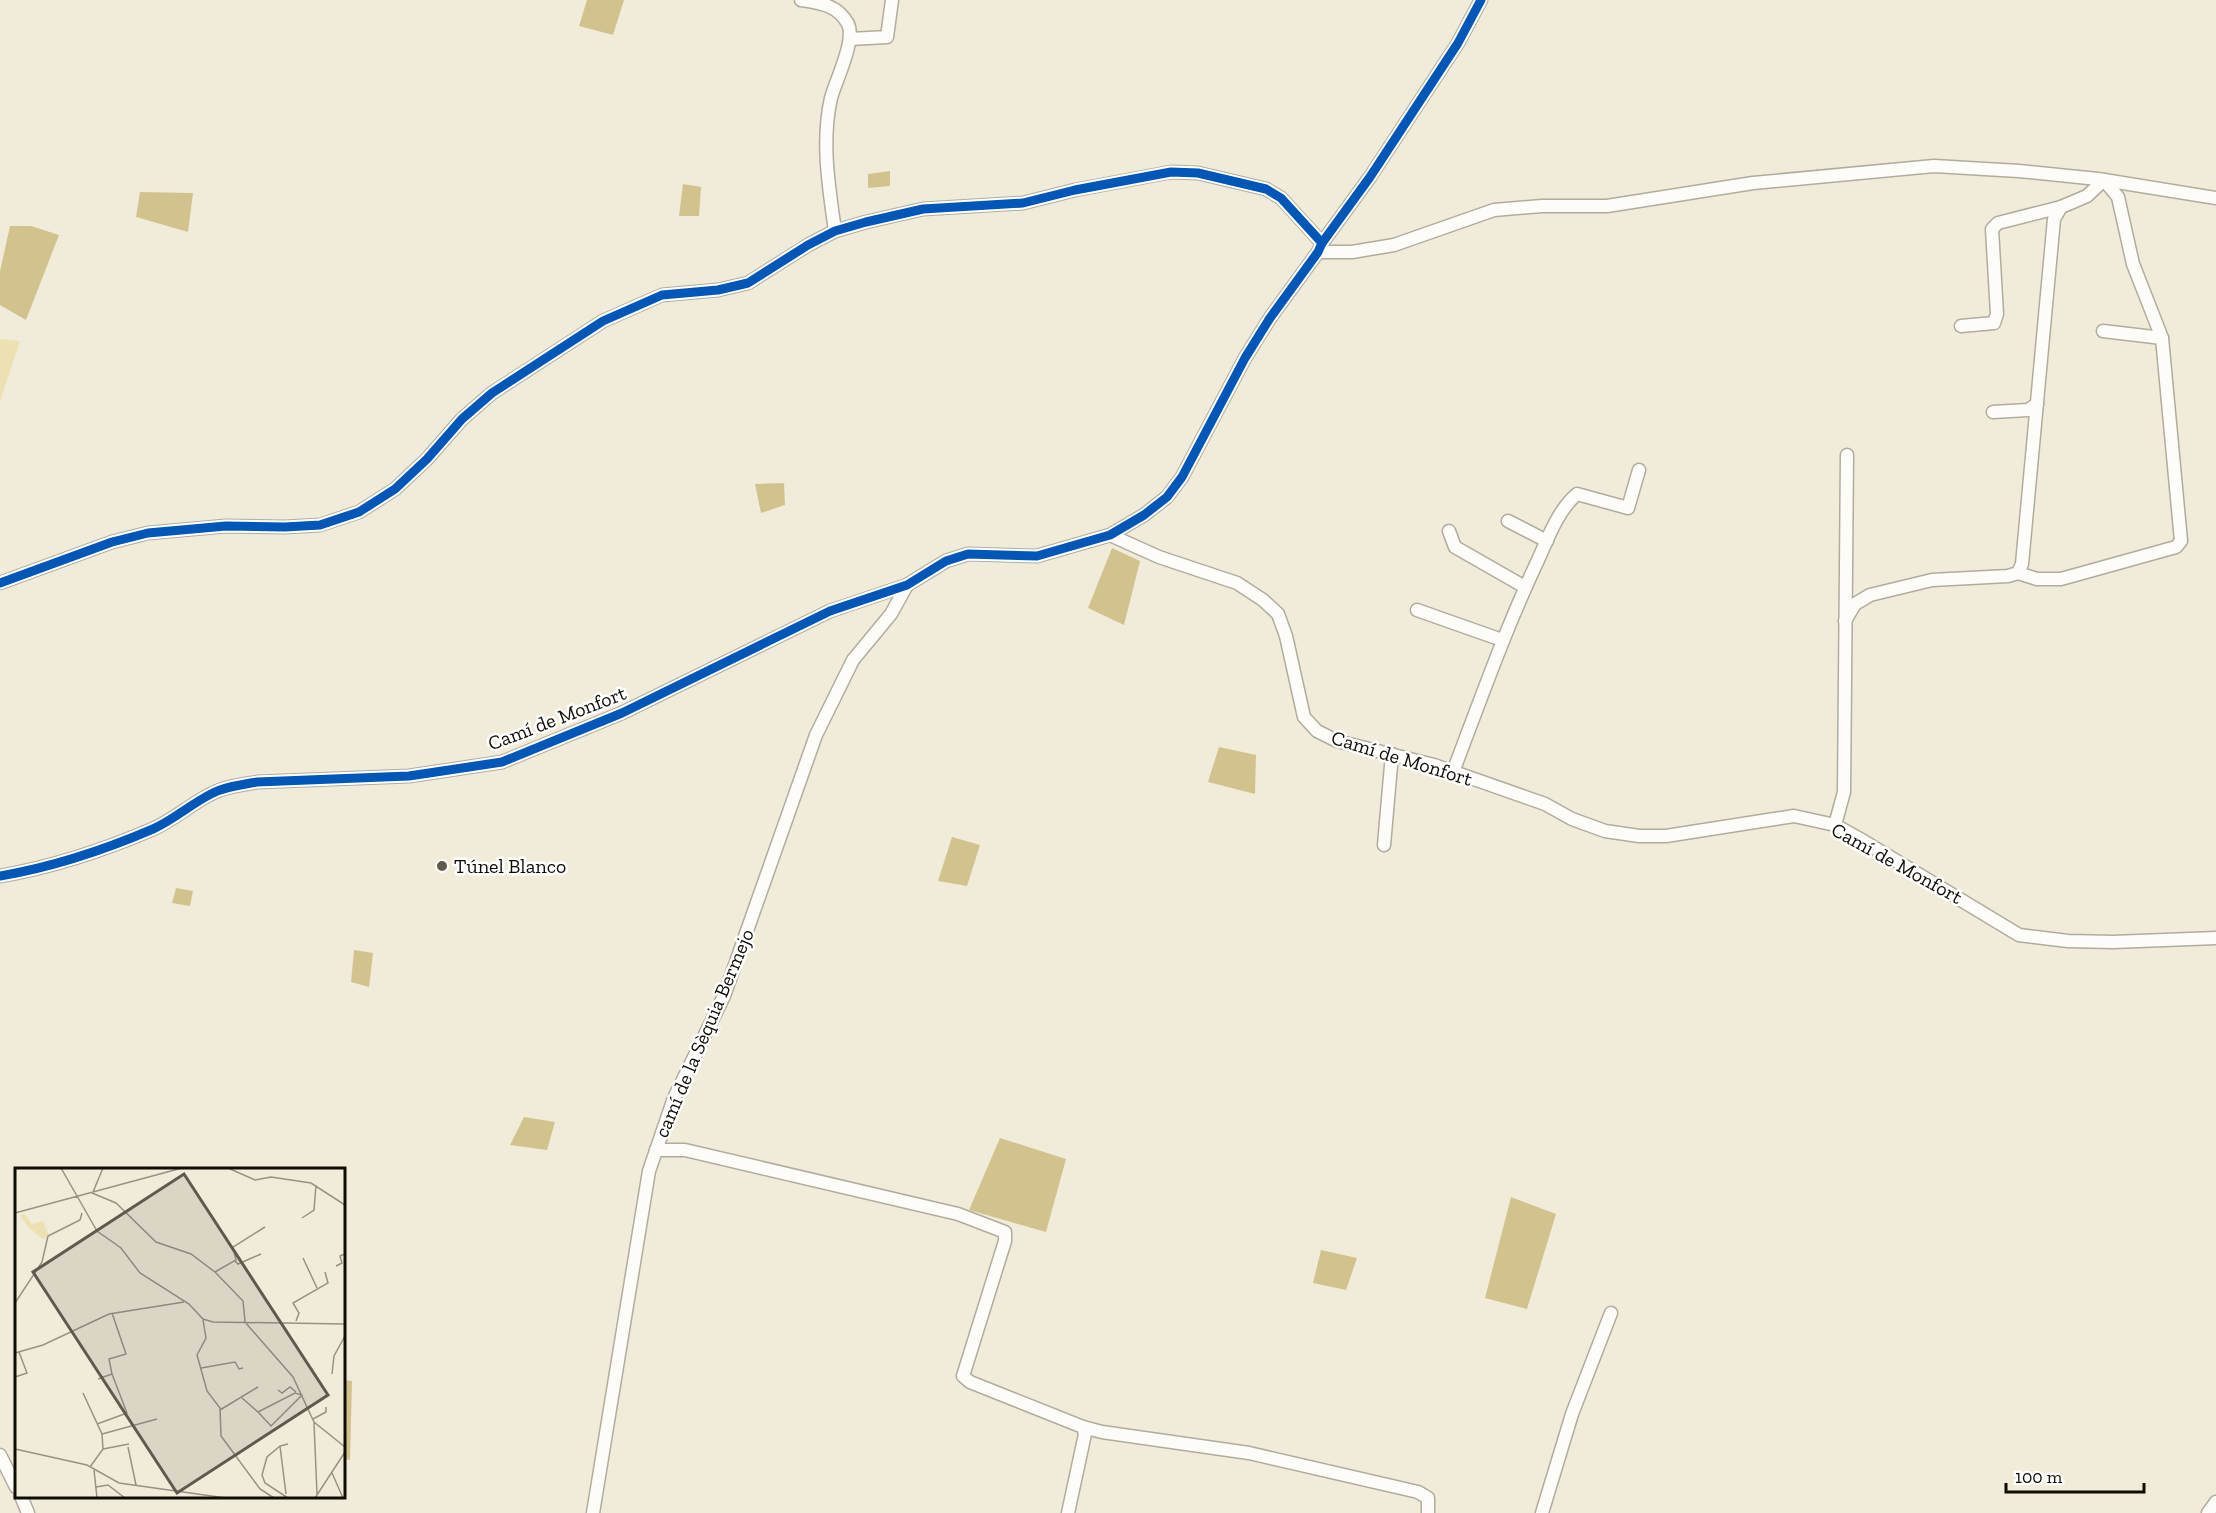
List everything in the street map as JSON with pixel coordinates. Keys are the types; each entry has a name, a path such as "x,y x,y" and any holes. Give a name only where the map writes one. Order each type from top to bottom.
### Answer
{"street":[{"path":"801,0 824,4 837,10 849,25 850,39 826,123 828,181 835,231"},
{"path":"850,39 887,36 892,0"},
{"path":"1110,535 1167,497 1182,477 1245,358 1270,318 1370,177 1458,43 1481,0"},
{"path":"0,583 112,542 148,533 226,526 320,525 359,512 395,489 427,459 462,419 492,393 603,321 662,296 718,290 748,283 835,231 922,209 1023,203 1171,172 1198,173 1266,189 1281,198 1320,248 1352,252 1394,245 1494,210 1542,206 1607,206 1753,183 1934,166 2104,180 2216,198"},
{"path":"1961,326 1994,322 1997,314 1992,229 1998,224 2061,207 2087,196 2104,180"},
{"path":"1845,621 1855,604 1870,595 1932,580 2008,576 2018,573 2037,579 2061,579 2176,547 2181,541 2162,338 2133,264 2118,197 2104,180"},
{"path":"2018,573 2022,564 2054,219 2061,207"},
{"path":"2103,331 2162,338"},
{"path":"1993,412 2028,410 2037,404"},
{"path":"1835,825 1844,792 1847,455"},
{"path":"1453,772 1502,640 1547,541 1568,502 1577,494 1628,508 1640,470"},
{"path":"1508,521 1547,541"},
{"path":"1449,531 1455,547 1525,587"},
{"name":"Camí de Monfort","path":"0,876 48,867 122,841 174,819 213,793 233,786 257,782 409,776 502,762 622,713 830,611 907,585 946,561 968,555 1037,556 1110,535 1159,557 1237,583 1263,600 1278,614 1304,717 1317,731 1337,741 1453,772 1545,804 1572,819 1605,831 1639,836 1693,833 1794,816 1835,825 1969,903 2000,925 2019,935 2068,941 2216,938"},
{"name":"camí de la Sèquia Bermejo","path":"593,1513 649,1171 656,1150 674,1098 724,996 816,735 854,660 891,614 907,585"},
{"path":"1416,609 1502,640"},
{"path":"1384,845 1392,754"},
{"path":"656,1150 685,1150 720,1158 958,1214 1005,1232 1005,1241 963,1376 970,1382 1083,1427 1102,1432 1249,1453 1418,1492 1428,1498 1428,1513"},
{"path":"1542,1513 1572,1414 1611,1313"},
{"path":"1068,1513 1085,1434 1083,1427"},
{"path":"0,1455 15,1485"},
{"path":"21,1498 28,1513"},
{"path":"2208,1513 2216,1502"}],"shaded area":[{"path":"587,0 624,0 613,35 579,26"},
{"path":"890,171 890,186 868,188 868,174"},
{"path":"683,184 701,187 699,216 679,216"},
{"path":"140,192 193,193 188,232 136,217"},
{"path":"10,226 31,226 59,235 26,320 0,305 0,271"},
{"path":"0,339 20,341 0,402"},
{"path":"784,483 785,505 761,513 755,484"},
{"path":"1112,548 1140,561 1124,625 1088,608"},
{"path":"1219,747 1256,755 1255,794 1208,782"},
{"path":"952,837 980,845 967,886 938,881"},
{"path":"176,888 193,891 190,906 172,903"},
{"path":"354,950 373,953 369,987 351,982"},
{"path":"524,1117 555,1122 547,1150 510,1145"},
{"path":"1000,1138 1066,1159 1046,1232 969,1210"},
{"path":"1511,1197 1556,1214 1527,1309 1485,1298"},
{"path":"1321,1250 1357,1258 1346,1290 1313,1283"},
{"path":"345,1380 352,1381 350,1460 345,1459"}],"cycle path":[{"path":"0,876 59,863 116,844 161,825 205,797 229,787 257,782 409,776 502,762 622,713 830,611 907,585 946,561 968,554 1037,556 1110,535 1144,515 1167,497 1182,477 1245,358 1270,318 1370,177 1458,43 1481,0"},
{"path":"0,583 112,542 148,533 226,526 320,525 359,512 395,489 427,459 462,419 492,393 603,321 662,295 718,290 748,283 808,245 835,231 866,222 923,209 1023,203 1075,190 1171,172 1198,173 1266,189 1281,198 1322,243"}],"place":[{"name":"Túnel Blanco","path":"442,866"}]}
